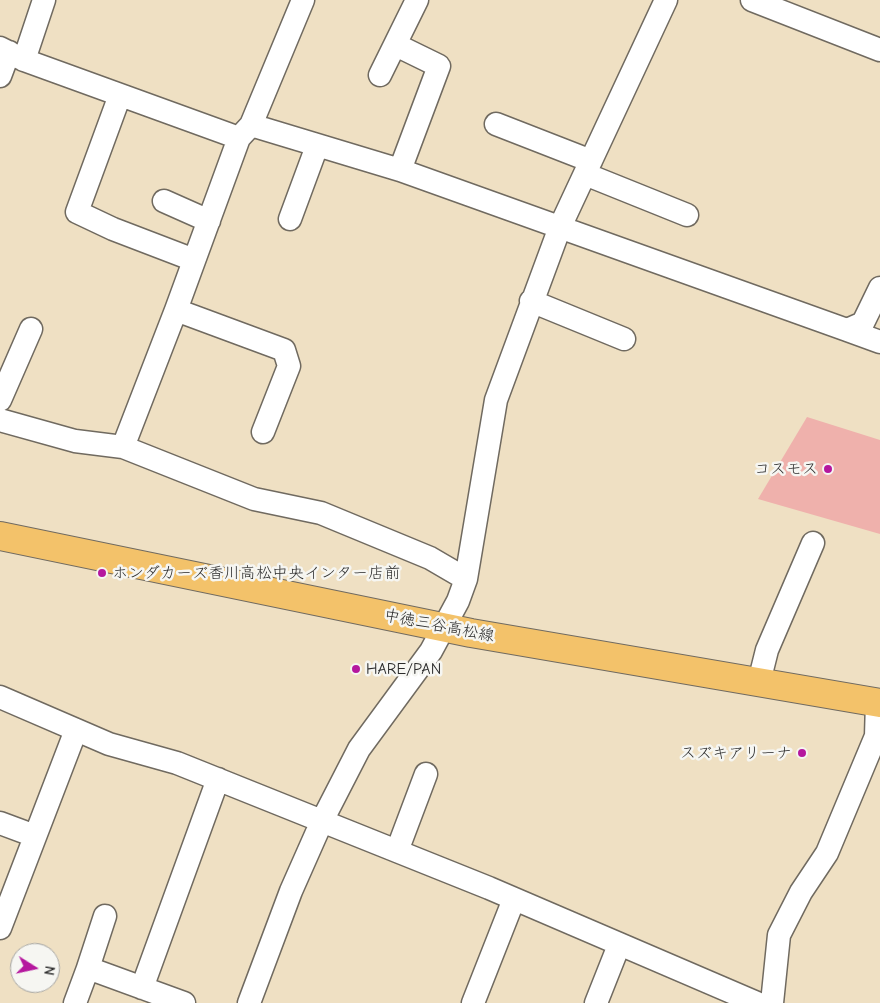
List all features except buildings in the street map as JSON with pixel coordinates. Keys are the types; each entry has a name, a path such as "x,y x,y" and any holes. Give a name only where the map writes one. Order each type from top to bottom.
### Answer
{"main road":[{"name":"中徳三谷高松線","path":"0,536 444,627 878,702"}],"street":[{"path":"0,76 11,53 44,0"},
{"path":"123,447 245,131 303,0"},
{"path":"380,76 417,0"},
{"path":"248,1003 291,892 322,821 359,749 431,651 466,579 496,400 531,301 560,227 666,0"},
{"path":"752,0 880,50"},
{"path":"396,45 438,66 400,170"},
{"path":"11,53 120,95 245,131 317,146 400,170 880,342"},
{"path":"120,95 77,212 113,229 194,260"},
{"path":"496,124 687,215"},
{"path":"290,219 317,146"},
{"path":"164,201 209,221"},
{"path":"847,330 864,323 880,288"},
{"path":"531,301 624,339"},
{"path":"176,310 284,350 289,366 263,432"},
{"path":"0,400 31,329"},
{"path":"0,420 75,441 123,447 254,498 321,513 430,558 466,579"},
{"path":"759,682 767,650 813,543"},
{"path":"0,697 109,744 177,763 398,851 757,1003"},
{"path":"772,1003 779,935 800,892 827,853 876,736 878,702"},
{"path":"1,922 76,730"},
{"path":"398,851 426,774"},
{"path":"142,988 218,780"},
{"path":"0,823 35,836"},
{"path":"473,1003 514,899"},
{"path":"75,1003 105,916"},
{"path":"596,1003 619,945"},
{"path":"88,968 184,1003"}],"place":[{"name":"コスモス","path":"828,469"},
{"name":"ホンダカーズ香川高松中央インター店前","path":"102,573"},
{"name":"HARE/PAN","path":"356,669"},
{"name":"スズキアリーナ","path":"802,753"}]}
